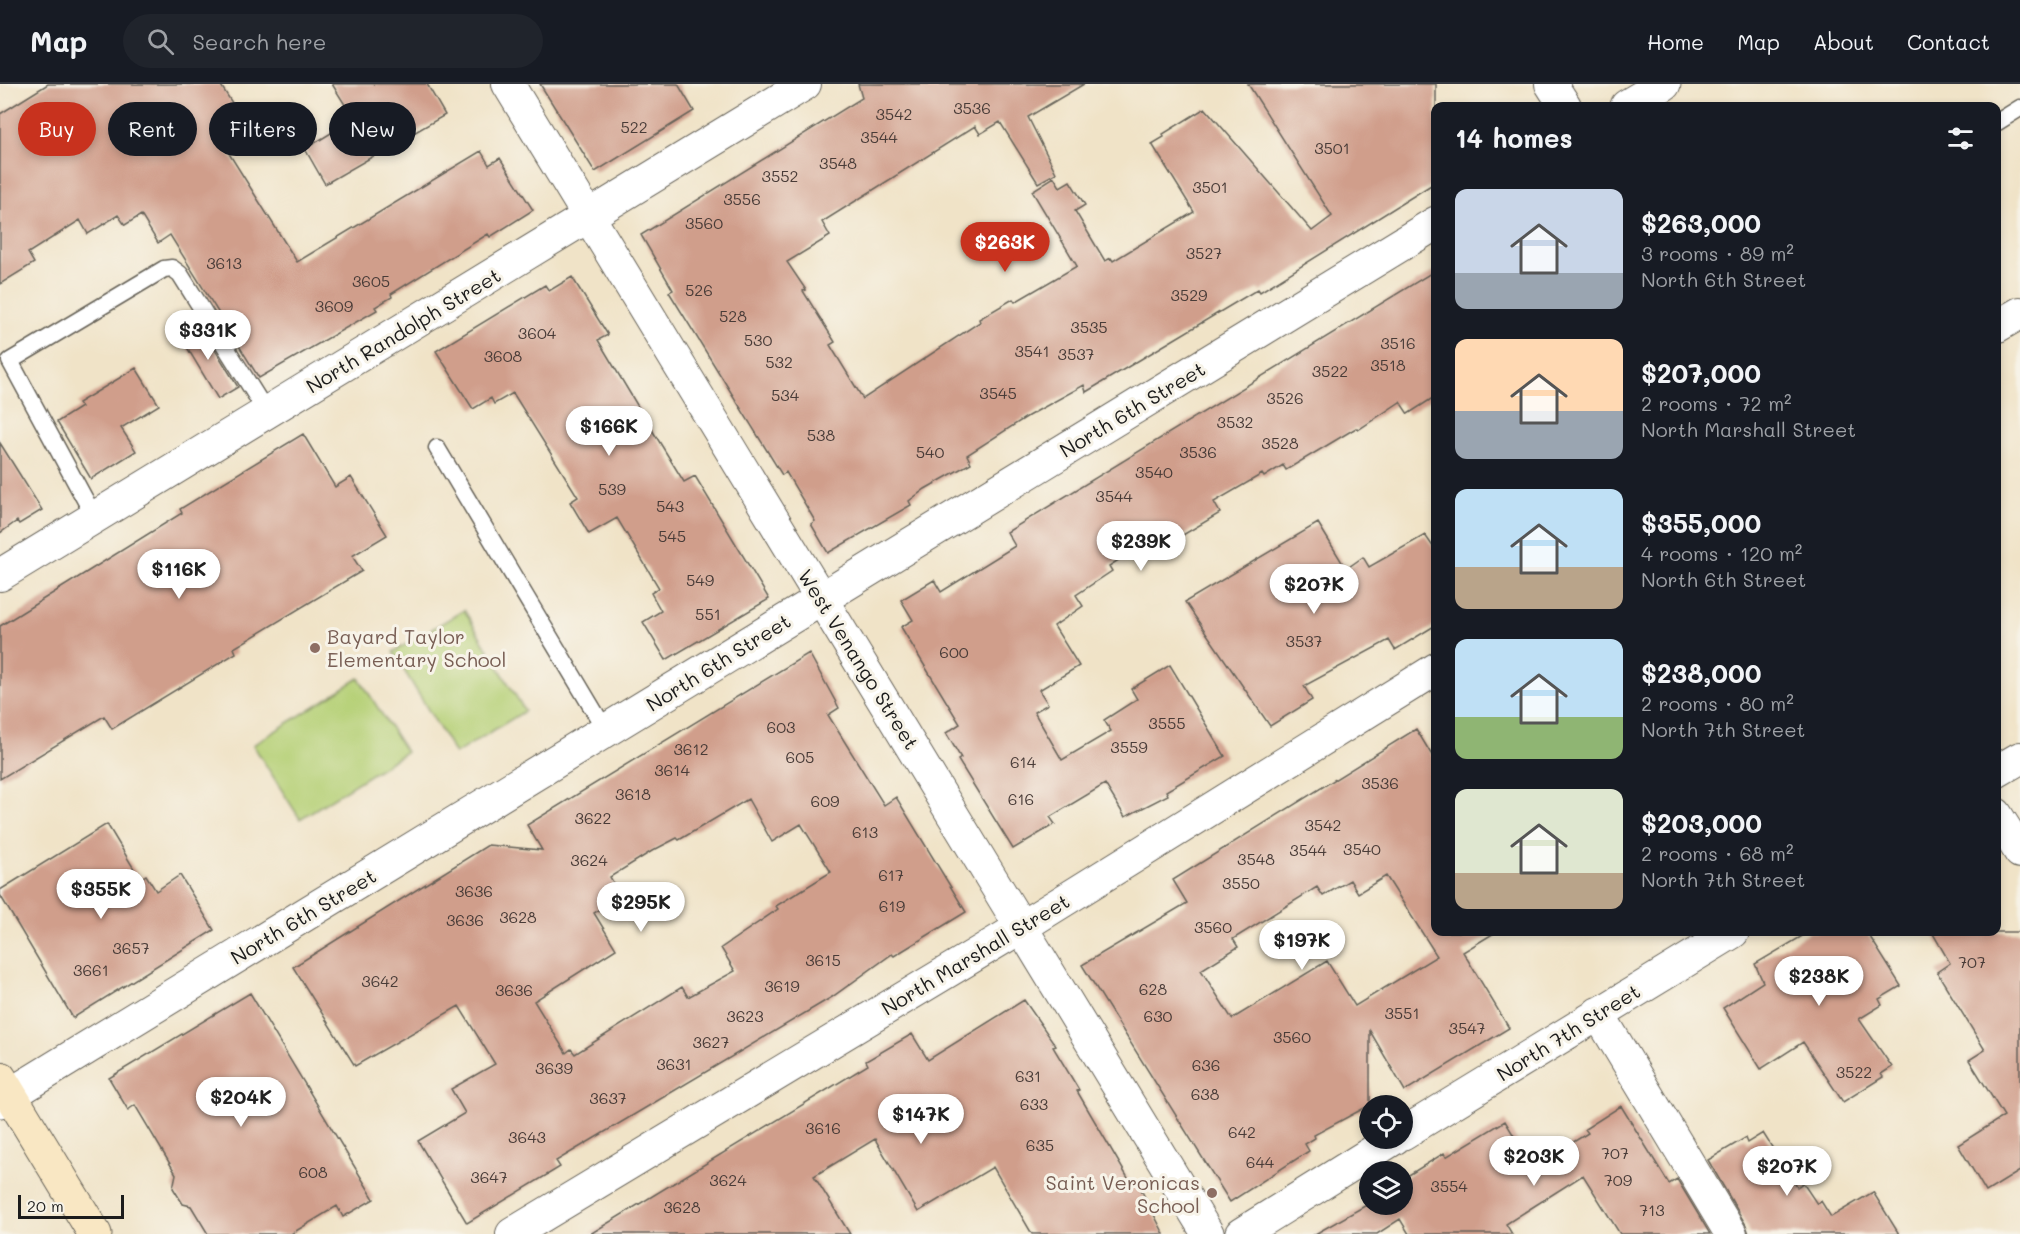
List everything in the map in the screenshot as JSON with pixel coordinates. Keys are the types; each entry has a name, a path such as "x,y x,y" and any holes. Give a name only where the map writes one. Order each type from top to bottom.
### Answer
{"main road":[{"path":"3,1091 95,1234"}],"street":[{"name":"West Venango Street","path":"508,84 1023,926 1208,1234"},
{"name":"North Randolph Street","path":"0,575 805,84"},
{"path":"1551,84 1562,102"},
{"path":"1634,102 1664,84"},
{"name":"North 6th Street","path":"3,1091 606,731 1431,227"},
{"path":"2001,324 2020,314"},
{"name":"North Marshall Street","path":"512,1234 1023,926 1431,672"},
{"path":"2001,769 2020,758"},
{"path":"2001,822 2020,852"},
{"name":"North 7th Street","path":"1413,1127 1727,936"},
{"path":"1598,1013 1731,1234"},
{"path":"1241,1234 1377,1149"}],"lane":[{"path":"2001,120 2020,108"},
{"path":"95,518 5,362 164,269 172,268 180,274 267,413"},
{"path":"437,448 606,731"}],"green space":[{"path":"464,610 525,711 455,754 393,652"},
{"path":"359,678 406,752 300,819 253,745"}],"building":[{"path":"48,84 220,84 231,102 209,102 209,156 231,156 297,262 481,151 489,165 500,158 533,210 490,237 488,234 391,294 392,297 375,307 377,310 259,378 170,235 158,243 141,215 125,225 118,215 88,234 80,220 28,253 34,263 0,284 0,114 18,103 18,156 96,156 96,102 19,102"},
{"path":"332,84 427,84 445,115 416,132 416,102 343,102"},
{"path":"540,84 678,84 694,111 595,172"},
{"path":"858,84 1084,84 1028,117 1056,173 1038,183 1000,122 980,134 975,126 822,222 830,236 787,262 806,290 803,291 835,342 830,345 863,399 980,322 979,319 1013,299 1015,302 1077,266 1032,191 1054,177 1060,187 1070,181 1085,205 1075,211 1105,261 1111,258 1113,261 1194,212 1152,144 1164,137 1163,134 1205,108 1312,231 1332,216 1248,84 1436,84 1436,102 1431,102 1431,185 1260,292 1258,289 1086,392 1084,385 1028,416 967,455 971,463 925,489 909,501 911,505 828,553 811,524 815,521 786,472 782,475 669,292 673,290 641,235 862,98"},
{"path":"329,134 329,156 374,156 325,184 309,156 317,156 317,142"},
{"path":"1431,273 1431,399 1408,414 1400,402 1358,430 1356,428 1286,470 1283,465 1264,477 1262,474 1214,502 1220,513 1161,548 1158,543 1149,549 1145,543 1109,566 1112,571 1076,595 1083,606 1054,626 1079,666 1039,690 1048,704 1034,712 1062,760 1111,731 1104,720 1137,699 1131,689 1170,665 1225,756 1166,791 1168,795 1125,817 1105,784 1050,817 1055,824 1013,849 958,760 961,758 946,733 960,724 901,627 913,620 901,600 934,580 941,592 1015,546 1007,532"},
{"path":"572,277 608,335 598,340 649,425 684,482 695,476 769,599 666,660 643,622 661,611 651,593 659,588 617,518 589,534 570,502 578,497 513,393 494,404 491,398 473,409 436,351 545,285 549,291"},
{"path":"198,322 238,387 218,399 179,334"},
{"path":"136,368 159,405 121,428 136,451 91,479 57,422 81,407 78,403"},
{"path":"303,434 335,487 351,477 387,535 352,556 362,571 234,648 236,653 112,729 104,716 0,779 0,626 182,513 180,509"},
{"path":"0,443 42,510 19,524 17,521 0,533"},
{"path":"1318,523 1346,569 1363,557 1369,567 1425,535 1431,544 1431,628 1395,650 1389,640 1304,686 1312,700 1270,726 1185,602"},
{"path":"809,653 839,708 828,715 884,805 896,797 966,912 894,956 892,954 832,997 556,1161 560,1167 467,1223 418,1141 465,1113 451,1089 495,1064 459,1006 355,1066 293,967 488,845 542,850 527,825","holes":["748,799 772,842 801,824 831,872 776,906 778,909 721,948 735,971 688,997 682,987 575,1054 571,1049 566,1053 534,1001 616,949 594,913 621,896 610,877 652,851 677,838 679,840"]},
{"path":"1416,729 1431,754 1431,936 1489,936 1463,952 1509,1028 1405,1091 1370,1031 1370,1095 1359,1095 1359,1111 1314,1135 1315,1138 1305,1144 1309,1151 1230,1202 1082,965 1187,903 1173,880","holes":["1386,876 1437,956 1355,1006 1327,961 1232,1019 1201,970 1238,947 1233,939 1317,887 1323,896 1350,880 1358,893"]},
{"path":"107,824 140,879 146,875 156,891 180,875 214,930 73,1018 0,895 0,890"},
{"path":"2001,932 2020,932 2020,1171 1986,1192 1958,1145 2004,1116 1969,1060 1985,1050 1937,972 1950,963 1934,936 2001,936"},
{"path":"1802,936 1870,936 1901,986 1879,999 1882,1005 1859,1019 1892,1067 1881,1074 1883,1077 1843,1102 1803,1042 1761,1069 1723,1008 1763,982 1755,964"},
{"path":"250,993 374,1199 343,1217 337,1206 291,1234 208,1234 191,1206 183,1204 173,1188 176,1174 135,1105 128,1110 109,1078"},
{"path":"1024,1000 1056,1046 1053,1047 1079,1090 1077,1091 1132,1185 1137,1182 1164,1234 1032,1234 993,1167 918,1212 875,1139 814,1176 850,1234 590,1234 868,1065 866,1061 912,1034 928,1060"},
{"path":"1621,1106 1669,1184 1677,1179 1710,1234 1620,1234 1583,1175 1506,1224 1512,1234 1409,1234 1400,1219 1377,1234 1315,1234 1359,1209 1359,1215 1413,1215 1413,1172 1444,1153 1446,1157 1505,1121 1533,1167 1588,1133 1585,1129"},
{"path":"1763,1133 1797,1187 1803,1183 1817,1204 1821,1201 1831,1217 1873,1192 1899,1234 1749,1234 1708,1160 1745,1138 1747,1143"}],"place":[{"name":"Bayard Taylor Elementary School","path":"315,648"},
{"name":"Saint Veronicas School","path":"1212,1193"}]}
